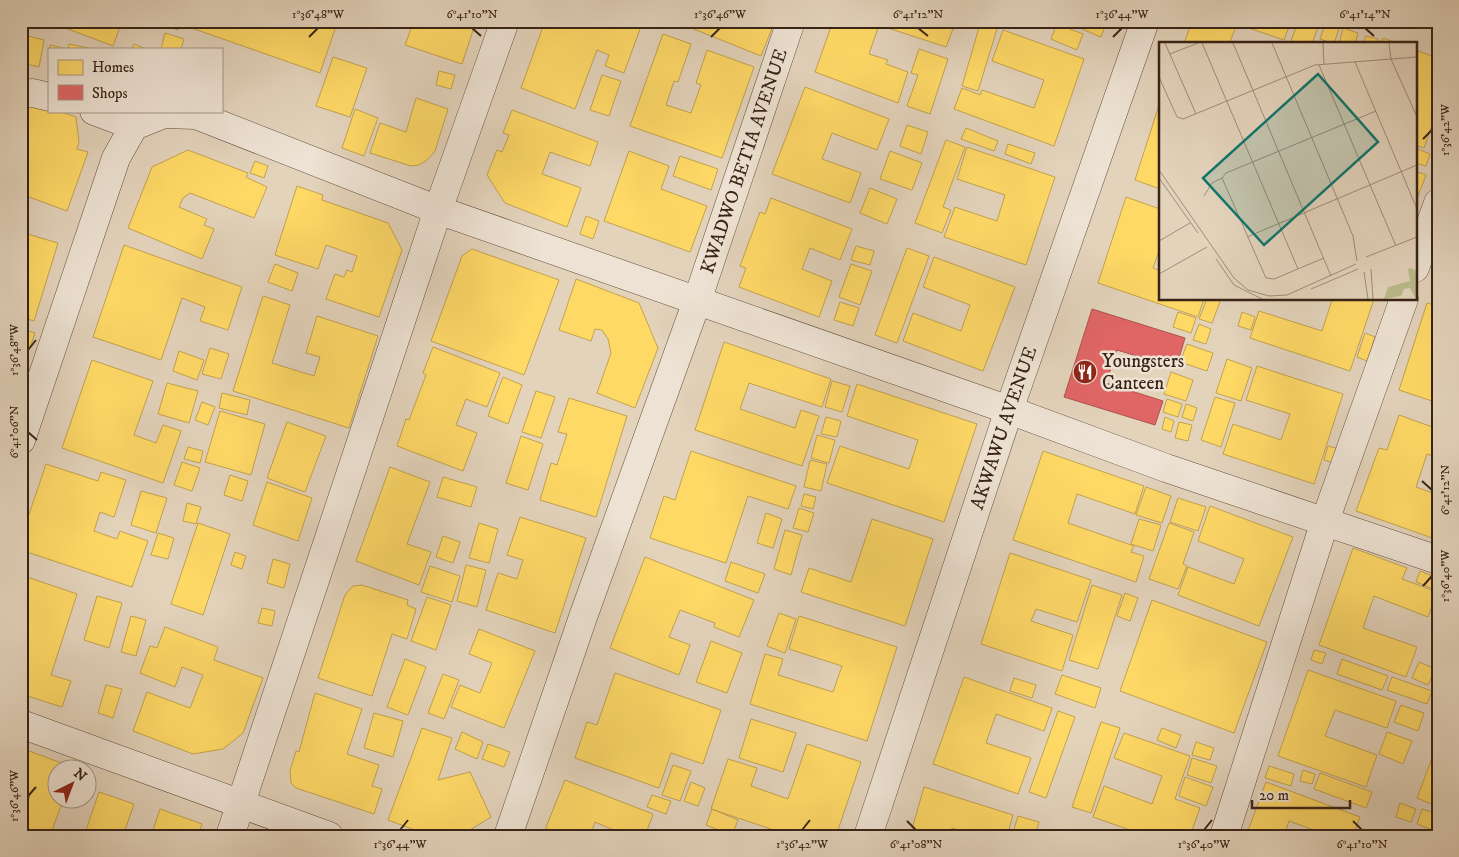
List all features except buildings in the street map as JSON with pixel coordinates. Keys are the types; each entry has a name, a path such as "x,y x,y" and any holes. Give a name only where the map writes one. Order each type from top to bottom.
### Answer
{"street":[{"path":"230,836 438,210 505,21"},
{"name":"KWADWO BETIA AVENUE","path":"508,836 583,617 697,302 792,21"},
{"name":"AKWAWU AVENUE","path":"868,836 1009,410 1146,21"},
{"path":"21,94 33,93 48,97"},
{"path":"97,112 134,126"},
{"path":"21,440 116,158 134,126 164,114 196,115 438,210 1009,410 1166,468 1438,560"},
{"path":"1416,265 1438,203"},
{"path":"1224,836 1325,521 1404,300"},
{"path":"21,724 329,836"}],"place":[{"name":"Youngsters Canteen","path":"1085,372"}]}
